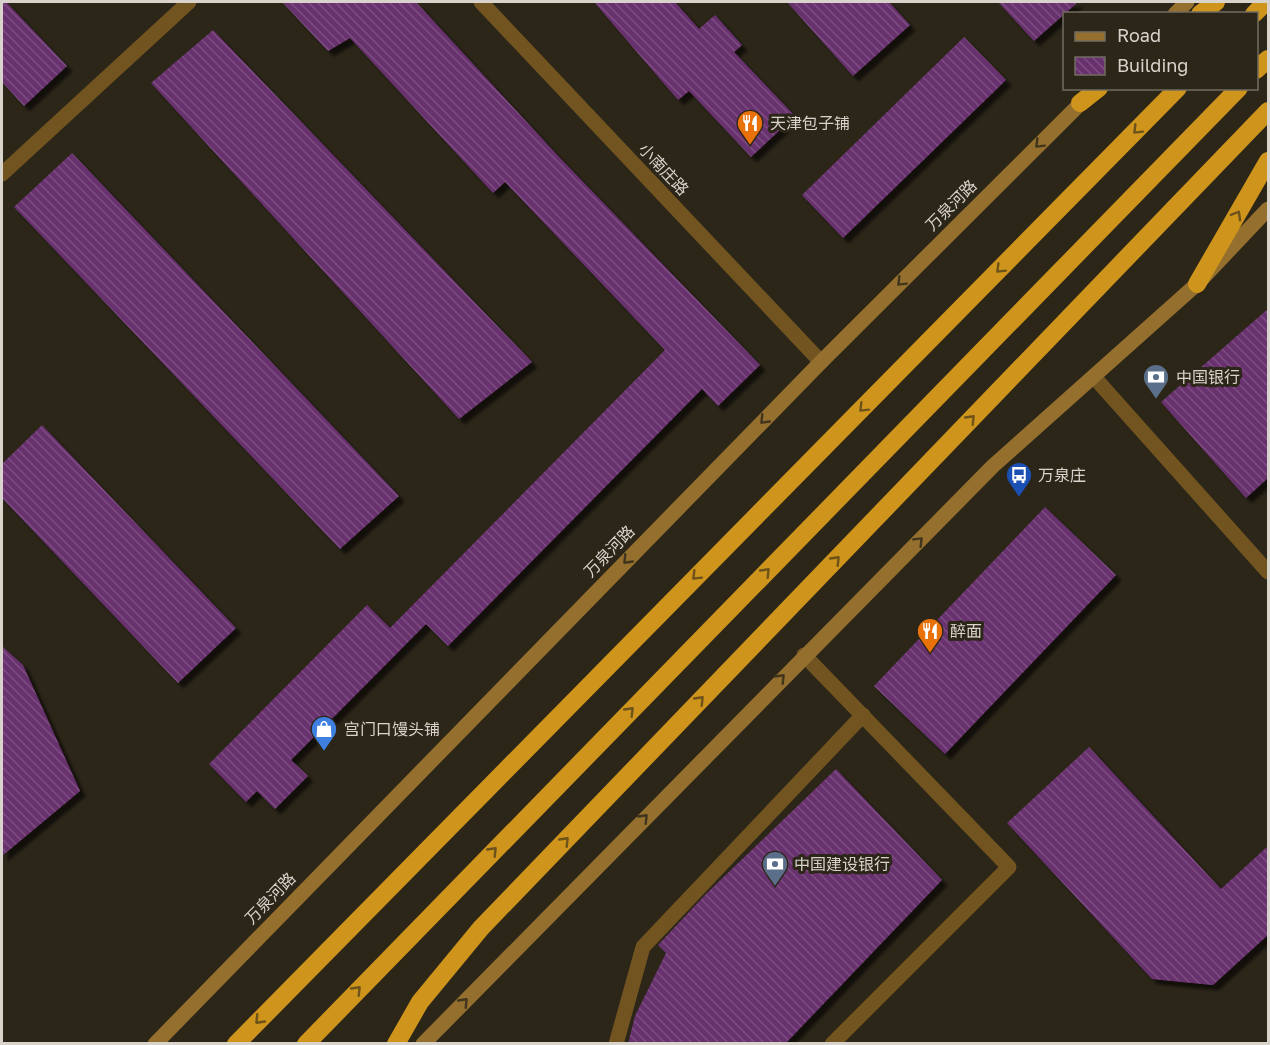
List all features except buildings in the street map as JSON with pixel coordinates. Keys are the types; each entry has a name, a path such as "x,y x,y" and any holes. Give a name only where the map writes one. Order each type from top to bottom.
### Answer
{"highway":[{"path":"1186,7 1216,2"},
{"path":"1080,103 1095,90"},
{"path":"236,1044 1176,90"},
{"path":"311,1038 1237,90"},
{"path":"396,1044 420,1002 481,928 1269,111"},
{"path":"1197,284 1269,160"}],"street":[{"path":"2,174 189,2"},
{"name":"小南庄路","path":"481,2 821,362"},
{"name":"万泉河路","path":"155,1044 821,362 1080,103"},
{"path":"423,1044 804,655 993,466 1197,284 1269,209"},
{"path":"1094,377 1269,572"},
{"path":"804,655 1009,867 832,1044"},
{"path":"616,1044 643,947 863,716"}],"place":[{"name":"天津包子铺","path":"750,146"},
{"name":"中国银行","path":"1156,400"},
{"name":"万泉庄","path":"1019,498"},
{"name":"醉面","path":"930,654"},
{"name":"宫门口馒头铺","path":"324,752"},
{"name":"中国建设银行","path":"775,887"}]}
